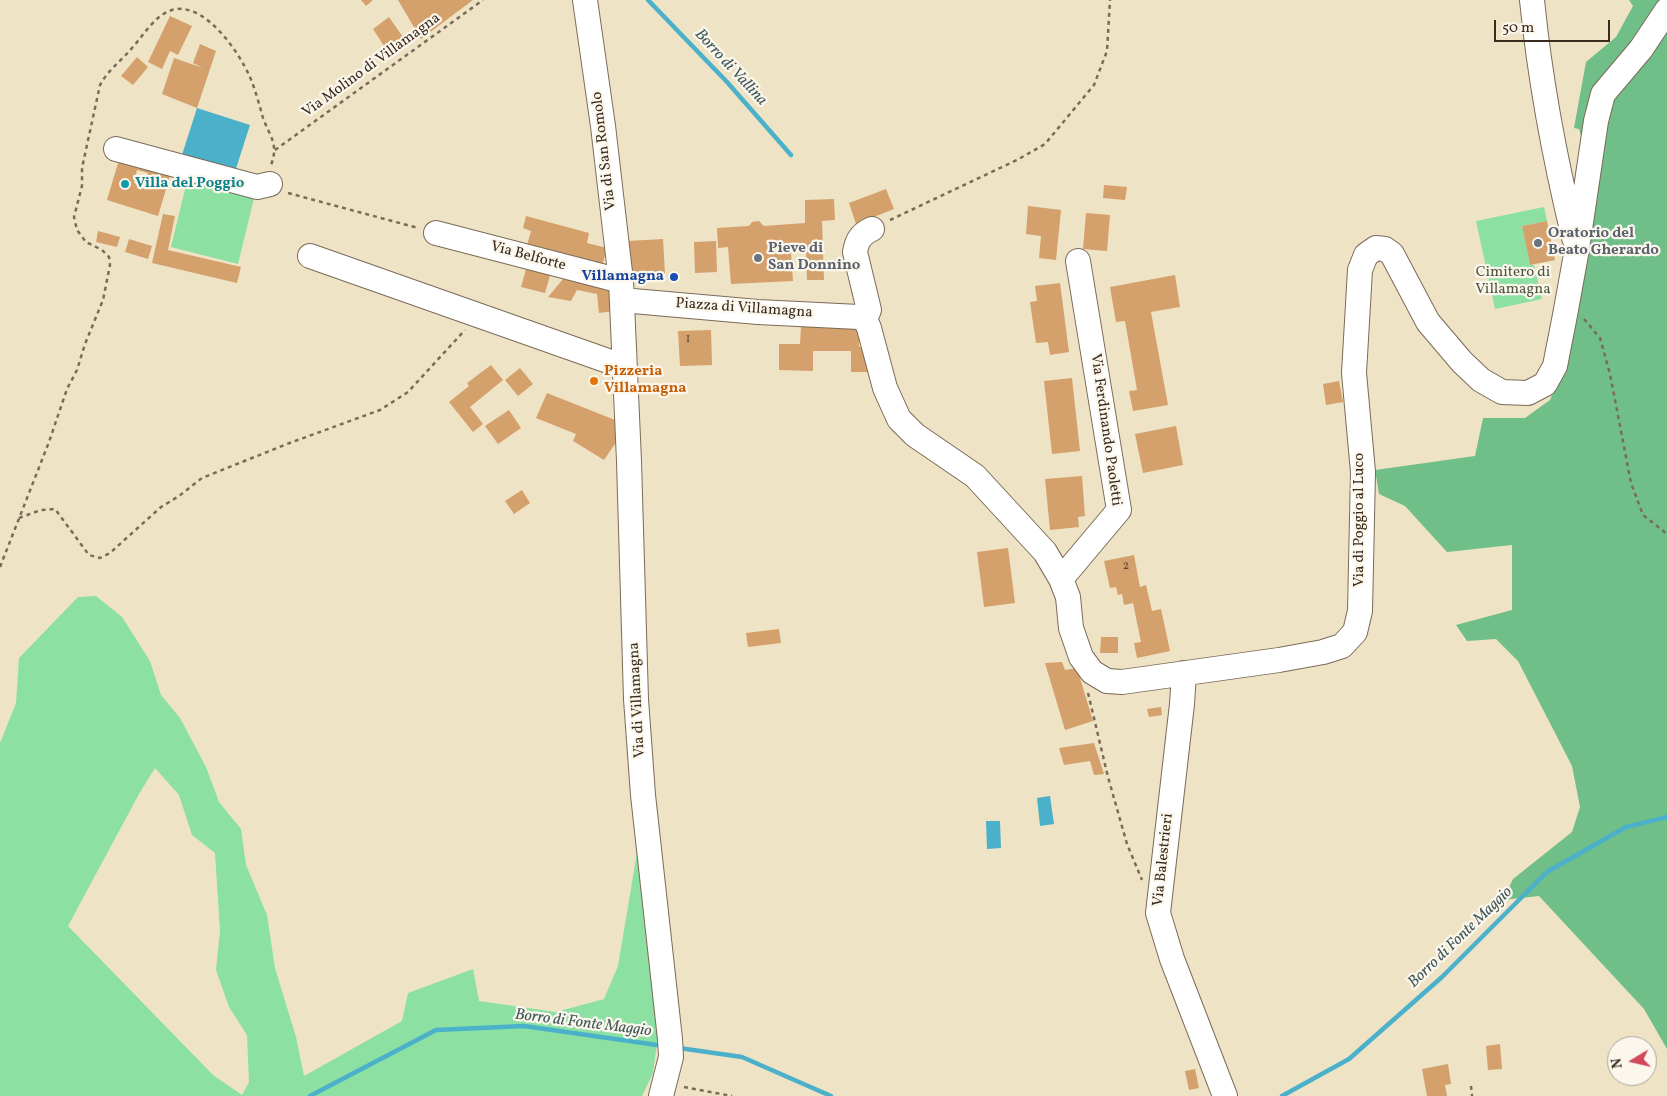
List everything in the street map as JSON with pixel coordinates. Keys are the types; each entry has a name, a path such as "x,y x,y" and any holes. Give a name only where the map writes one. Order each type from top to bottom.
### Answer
{"street":[{"name":"Via di San Romolo","path":"585,0 603,126 621,292"},
{"path":"1532,0 1557,165 1577,249"},
{"name":"Via di Poggio al Luco","path":"872,228 860,237 856,244 855,252 869,310 865,319 870,328 885,388 900,419 915,435 975,476 1045,552 1061,579 1068,598 1071,628 1081,658 1092,672 1106,681 1122,682 1323,652 1342,646 1355,632 1360,612 1363,472 1354,373 1360,270 1366,255 1376,248 1392,254 1428,322 1462,362 1481,380 1502,392 1528,393 1544,384 1555,366 1577,249 1596,121 1603,94 1641,50 1667,10"},
{"path":"116,149 257,187 270,184"},
{"name":"Via Belforte","path":"436,233 621,292"},
{"path":"310,256 625,367"},
{"name":"Via Ferdinando Paoletti","path":"1061,579 1120,510 1078,262"},
{"name":"Piazza di Villamagna","path":"621,292 633,301 758,312 859,317 865,319"},
{"name":"Via di Villamagna","path":"621,292 637,709 654,897 671,1048 663,1090"},
{"name":"Via Balestrieri","path":"1184,673 1158,912 1172,960 1225,1096"}],"path":[{"name":"Via Molino di Villamagna","path":"275,150 483,0"},
{"path":"872,228 1022,158 1045,144 1094,85 1107,51 1110,0"},
{"path":"0,567 49,442 67,389 77,370 103,300 110,265 109,257 102,250 86,242 77,230 74,217 82,186 82,168 100,85 105,76 132,49 152,24 164,14 176,9 185,10 196,13 208,20 217,29 249,75 275,150 267,174 270,184 278,190 436,233"},
{"path":"1565,315 1582,318 1600,338 1610,374 1631,483 1643,516 1667,534"},
{"path":"19,518 41,510 55,509 89,555 100,558 110,553 161,507 202,478 380,410 408,392 478,316"},
{"name":"Via Balestrieri","path":"1086,664 1085,677 1108,777 1127,844 1142,881"},
{"path":"1471,1086 1472,1096"},
{"path":"663,1090 732,1096"}],"green space":[{"path":"1629,0 1667,0 1667,1049 1644,1009 1539,896 1503,900 1513,879 1572,832 1580,807 1572,766 1518,661 1496,639 1467,641 1456,625 1512,610 1512,545 1447,552 1405,506 1379,494 1375,470 1475,456 1483,418 1525,418 1550,400 1566,358 1597,188 1579,129 1574,128 1586,62 1616,37 1633,6"},
{"path":"188,177 255,194 238,264 171,247"},
{"name":"Cimitero di Villamagna","path":"1544,207 1547,221 1522,226 1530,265 1534,265 1542,299 1495,309 1476,221"},
{"path":"96,596 122,617 150,661 161,695 180,718 206,767 219,802 241,829 246,865 267,915 275,968 296,1037 304,1076 402,1021 408,993 473,969 479,1001 556,1012 604,999 618,966 639,841 659,1028 653,1073 642,1096 0,1096 0,743 16,703 19,658 78,597","holes":["155,768 179,795 192,835 215,853 220,931 216,970 229,1007 247,1035 249,1082 242,1095 213,1075 68,926"]}],"water":[{"path":"197,108 250,125 234,175 181,158"},
{"path":"1050,796 1054,824 1040,826 1037,798"},
{"path":"986,821 1000,821 1001,848 987,849"}],"building":[{"path":"361,0 373,0 366,6"},
{"path":"398,0 473,0 421,39"},
{"path":"170,16 192,26 178,55 170,51 162,69 148,62"},
{"path":"389,17 403,37 386,49 373,29"},
{"path":"200,44 216,51 197,108 162,94 174,58 203,68 193,63"},
{"path":"137,57 148,67 133,85 121,76"},
{"name":"Villa del Poggio","path":"121,153 172,169 158,216 107,200","holes":["137,170 148,173 144,186 134,183"]},
{"path":"1104,185 1127,187 1125,200 1103,198"},
{"path":"886,189 894,209 856,224 849,203"},
{"path":"834,199 835,220 822,221 824,280 807,280 806,252 791,253 793,281 731,284 728,247 718,248 717,228 749,226 752,222 759,221 764,226 805,223 805,200"},
{"path":"1028,206 1061,210 1056,260 1039,258 1041,236 1026,234"},
{"path":"1086,213 1110,215 1107,251 1083,249"},
{"path":"163,214 175,216 168,250 241,267 237,283 152,263"},
{"path":"526,216 589,233 587,243 607,248 601,270 526,249 531,231 523,228"},
{"name":"Oratorio del Beato Gherardo","path":"1547,221 1555,260 1530,265 1522,226"},
{"path":"98,231 120,237 117,247 96,242"},
{"path":"129,239 152,246 148,259 125,252"},
{"path":"663,239 665,274 630,276 628,241"},
{"path":"716,241 717,272 695,273 694,242"},
{"path":"528,262 552,269 545,293 521,287"},
{"path":"568,273 613,285 614,311 599,313 597,294 577,290 571,301 548,297"},
{"path":"1175,275 1180,307 1151,312 1168,405 1133,411 1129,391 1137,390 1125,321 1116,322 1110,287"},
{"path":"1060,283 1069,352 1050,355 1048,342 1036,343 1030,302 1037,301 1035,286"},
{"path":"801,326 860,327 859,347 868,347 868,372 851,372 851,351 813,351 813,371 779,370 779,344 800,344"},
{"path":"711,330 712,365 680,366 678,331"},
{"path":"491,365 503,380 470,407 483,424 473,432 449,402 469,386 467,383"},
{"path":"520,368 533,384 518,396 505,380"},
{"path":"1072,378 1080,451 1052,454 1044,381"},
{"path":"1339,381 1343,402 1326,405 1323,384"},
{"path":"547,393 620,422 619,438 604,460 573,441 576,434 536,418"},
{"path":"509,410 521,428 498,444 485,426"},
{"path":"1176,426 1183,465 1143,473 1135,434"},
{"path":"1082,476 1085,516 1078,517 1079,527 1050,530 1045,479"},
{"path":"522,490 530,503 514,514 505,501"},
{"path":"1008,548 1015,603 984,607 977,552"},
{"path":"1134,555 1140,587 1146,585 1152,611 1161,609 1170,651 1137,658 1134,643 1141,642 1133,603 1124,605 1122,594 1118,595 1116,587 1110,588 1104,561"},
{"path":"779,629 781,643 748,647 746,633"},
{"path":"1101,637 1118,637 1118,653 1100,653"},
{"path":"1062,662 1065,670 1077,668 1093,721 1065,730 1045,663"},
{"path":"1161,707 1162,715 1149,717 1147,709"},
{"path":"1094,743 1104,774 1094,775 1090,761 1064,765 1059,748"},
{"path":"1500,1044 1502,1069 1488,1070 1486,1046"},
{"path":"1448,1064 1451,1084 1445,1085 1447,1096 1427,1096 1422,1069"},
{"path":"1195,1069 1199,1088 1189,1090 1185,1071"}],"waterway":[{"name":"Borro di Vallina","path":"648,0 727,82 791,155"},
{"name":"Borro di Fonte Maggio","path":"1282,1096 1349,1059 1442,977 1547,872 1626,827 1667,817"},
{"name":"Borro di Fonte Maggio","path":"310,1096 436,1030 524,1026 664,1046"},
{"name":"Borro di Fonte Maggio","path":"679,1048 742,1057 831,1096"}],"place":[{"name":"Villa del Poggio","path":"125,184"},
{"name":"Oratorio del Beato Gherardo","path":"1538,243"},
{"name":"Pieve di San Donnino","path":"758,258"},
{"name":"Villamagna","path":"674,277"},
{"name":"Pizzeria Villamagna","path":"594,381"}]}
